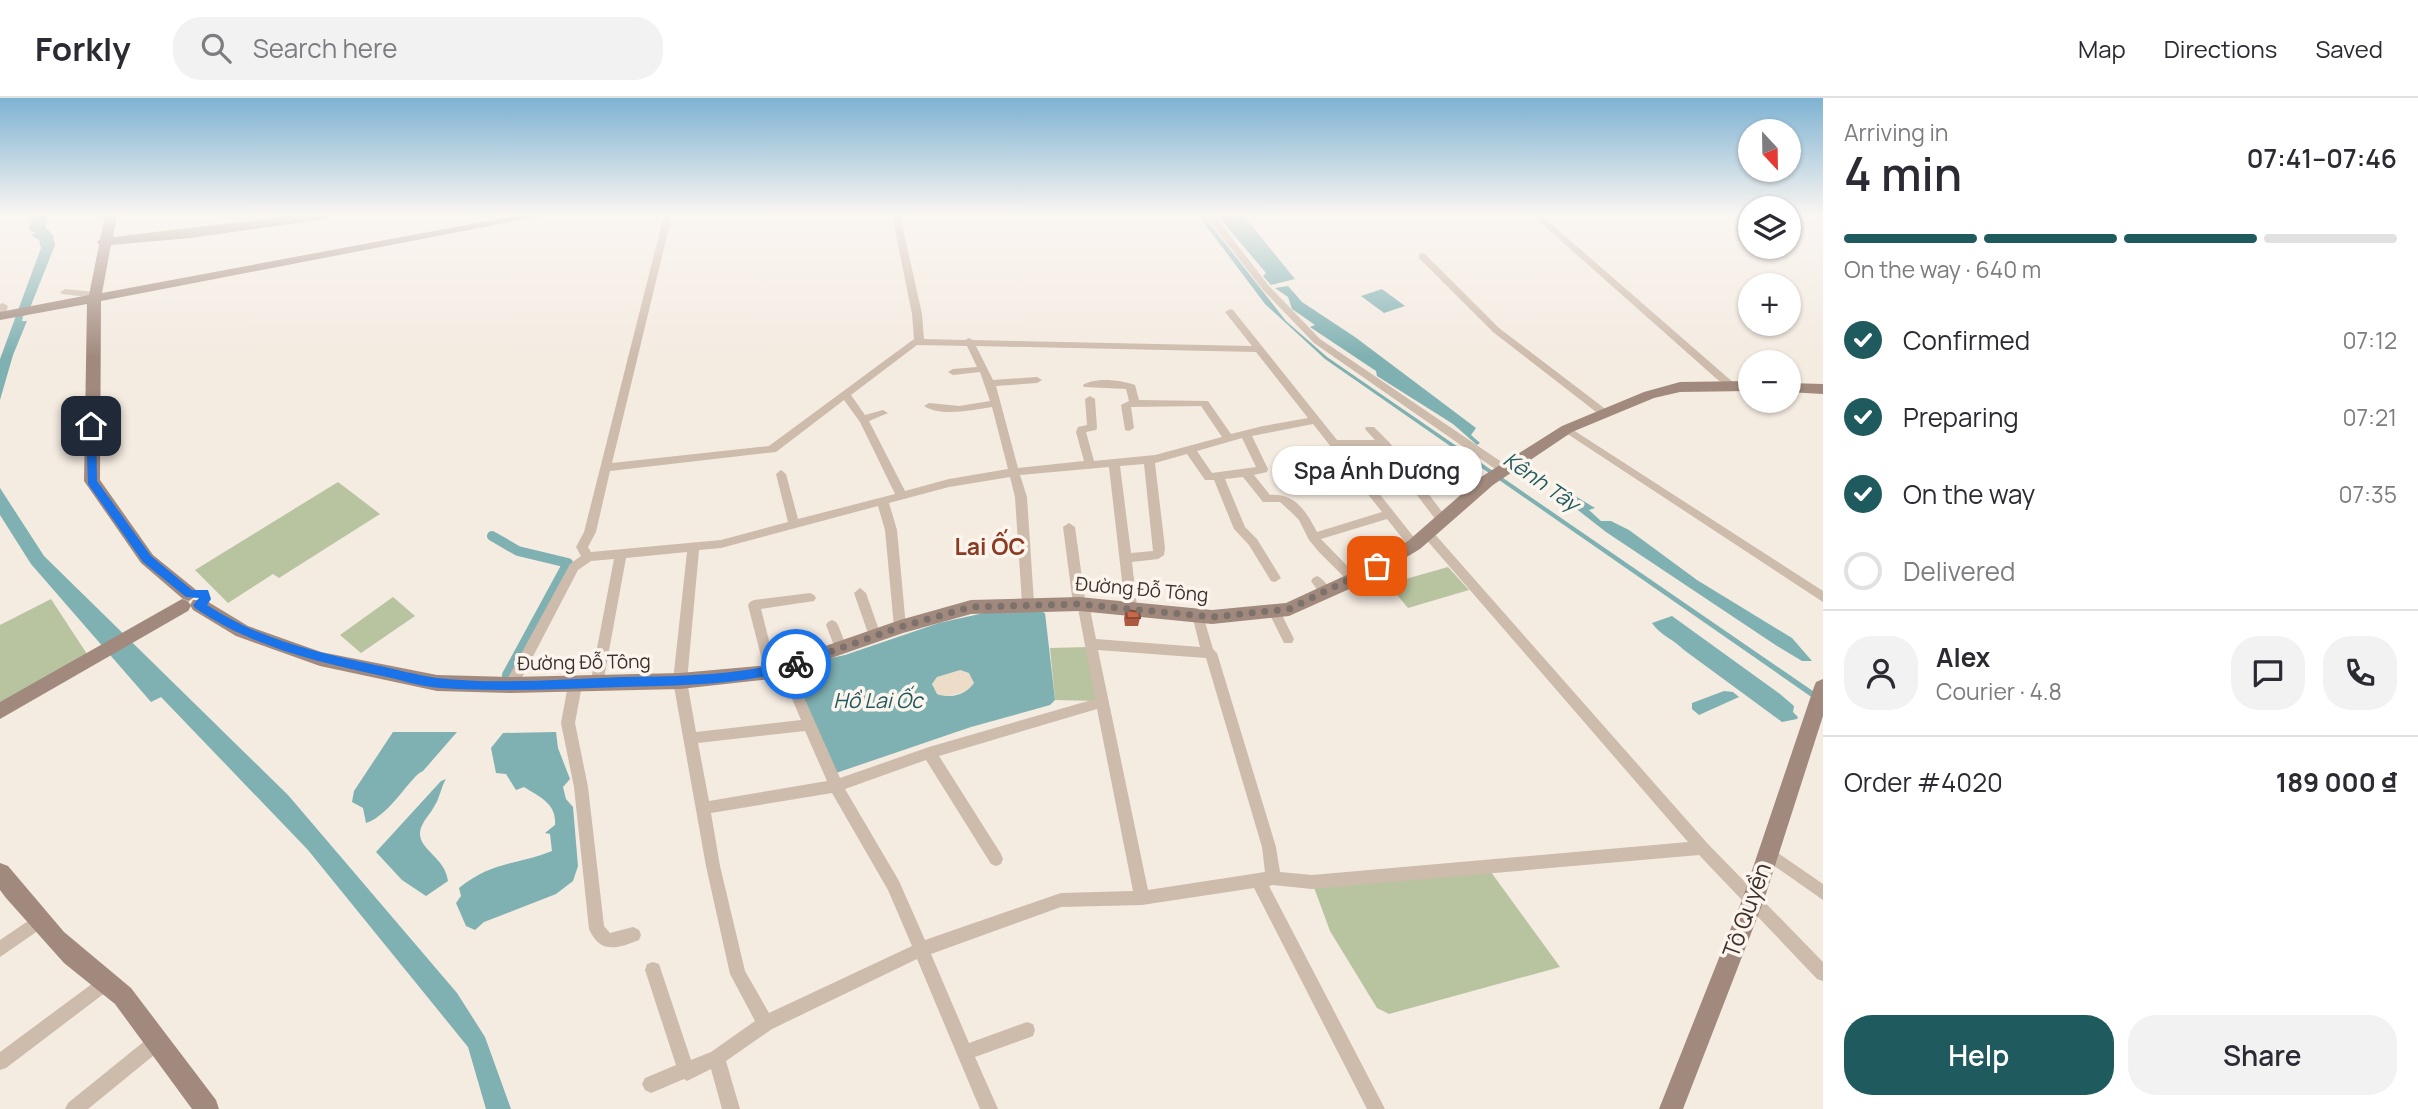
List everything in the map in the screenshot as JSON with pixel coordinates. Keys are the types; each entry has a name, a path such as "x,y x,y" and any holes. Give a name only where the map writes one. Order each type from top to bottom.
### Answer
{"main road":[{"name":"Đường Đỗ Tông","path":"100,262 90,348 92,481 147,559 190,602 242,631 320,659 437,683 597,685 680,681 778,670 900,627 971,607 1028,603 1081,604 1198,615 1289,609 1321,587 1353,579 1421,539 1487,481 1567,429 1648,395 1680,387 1738,386"},
{"path":"2,313 281,262"},
{"path":"1801,388 1823,389"},
{"path":"0,711 190,602"},
{"name":"Tô Quyền","path":"1671,1109 1753,900 1819,697"},
{"path":"0,873 37,923 104,983 123,996 206,1109"}],"street":[{"path":"588,557 582,547 590,532 656,262"},
{"path":"906,262 917,314 919,341"},
{"path":"1246,262 1266,288 1317,341 1505,470"},
{"path":"1428,262 1496,330 1604,413"},
{"path":"1590,262 1731,386"},
{"path":"65,292 95,296"},
{"path":"1230,312 1390,514 1421,539 1702,848 1823,973"},
{"path":"605,468 772,449 846,396 887,361 919,341 1260,349"},
{"path":"969,341 990,383 993,404 1015,471 1021,498 1028,603"},
{"path":"953,372 982,369"},
{"path":"990,383 1037,380"},
{"path":"1088,385 1122,384 1131,387 1135,403"},
{"path":"846,396 863,420 901,495"},
{"path":"1090,399 1092,428 1082,429 1082,432 1090,466"},
{"path":"1129,428 1126,405 1204,403 1229,439"},
{"path":"929,406 959,409 993,404"},
{"path":"863,420 883,413"},
{"path":"511,685 574,567 588,557 721,544 901,495 1015,471 1149,459 1191,451 1263,429 1317,420"},
{"path":"1370,429 1443,520"},
{"path":"1567,429 1823,597"},
{"path":"1191,451 1209,477 1263,470 1246,435"},
{"path":"1336,444 1384,444"},
{"path":"1127,558 1158,555 1149,459"},
{"path":"1114,463 1131,607"},
{"path":"1247,473 1267,499 1282,498 1301,513 1315,534 1313,537"},
{"path":"1309,489 1438,473"},
{"path":"782,474 794,525"},
{"path":"1218,476 1240,529 1253,542 1275,578"},
{"path":"882,500 891,530 900,627"},
{"path":"1313,537 1390,514"},
{"path":"1069,527 1081,604 1092,644 1142,898"},
{"path":"1313,537 1353,579"},
{"path":"693,547 680,681 713,866 738,974 766,1023"},
{"path":"597,685 621,555"},
{"path":"860,593 875,636"},
{"path":"810,598 754,605 778,670 808,725 836,786 894,887 989,1109"},
{"path":"1274,611 1288,639"},
{"path":"1198,615 1208,653"},
{"path":"832,625 841,648"},
{"path":"1092,644 1211,653 1269,847 1265,879 1376,1109"},
{"path":"575,685 568,723 582,787 594,916 597,929 607,941 632,935"},
{"path":"704,808 836,786 929,752 1104,702"},
{"path":"690,738 808,725"},
{"path":"929,752 996,859"},
{"path":"651,1084 717,1058 766,1023 922,949 1061,900 1142,898 1265,879 1312,883 1702,848"},
{"path":"1768,853 1823,893"},
{"path":"0,949 37,923"},
{"path":"653,970 687,1072"},
{"path":"0,1062 104,983"},
{"path":"964,1053 1027,1030"},
{"path":"74,1109 158,1041"},
{"path":"717,1058 731,1109"}],"green space":[{"path":"338,482 380,514 279,578 273,574 228,603 195,570"},
{"path":"1448,567 1469,590 1408,608 1388,584"},
{"path":"393,597 415,616 361,653 340,635"},
{"path":"51,599 87,654 0,704 0,625"},
{"path":"1088,647 1096,701 1055,700 1050,648"},
{"path":"1488,868 1560,967 1389,1014 1377,1008 1330,931 1312,882"}],"shaded area":[{"path":"959,670 969,673 974,683 969,690 947,697 937,694 932,684 937,677"}],"water":[{"path":"36,262 48,262 28,313 23,316 22,321 27,321 13,355 0,400 0,359"},
{"path":"1234,262 1240,262 1286,321 1327,357 1823,698 1823,705 1325,359 1265,304"},
{"path":"1257,262 1281,262 1295,279 1271,285 1263,276 1266,273"},
{"path":"1288,286 1302,302 1355,337 1476,428 1471,435 1480,443 1477,445 1453,424 1377,376 1376,371 1310,327 1315,325 1292,309 1288,297 1275,288"},
{"path":"1382,289 1405,306 1384,313 1361,296"},
{"path":"0,488 44,556 288,795 457,993 485,1037 511,1109 486,1109 468,1047 308,850 161,697 151,702 31,564 0,515"},
{"path":"1567,491 1595,508 1589,510 1601,521 1611,521 1629,530 1697,580 1792,638 1812,661 1802,661 1777,646 1606,532 1565,500"},
{"name":"Hồ Lai Ốc","path":"1037,610 1045,613 1055,700 1050,705 971,727 836,773 790,667 845,655 939,623 984,613","holes":["960,670 969,673 974,683 957,695 937,694 932,684 937,677"]},
{"path":"1672,616 1780,694 1794,706 1793,712 1797,719 1782,722 1652,623"},
{"path":"1724,691 1733,692 1739,697 1699,715 1692,709 1692,703"},
{"path":"393,732 457,732 384,812 366,823 363,808 352,802 354,791"},
{"path":"556,732 558,748 570,779 563,787 566,799 573,807 578,866 573,881 556,894 484,922 475,930 466,926 456,903 461,896 459,888 494,868 552,851 550,834 545,833 555,825 553,812 546,802 524,787 516,790 506,774 496,773 491,748 503,733"},
{"path":"446,779 420,834 424,845 439,861 448,881 426,896 402,880 376,852 441,781"}],"building":[{"path":"1126,610 1139,612 1140,618 1127,618"}],"waterway":[{"path":"492,536 518,551 568,563 507,675"}],"way so far":[{"path":"796,664 900,627 971,607 1028,603 1079,604 1212,617 1289,609 1377,566"}],"place":[{"name":"Spa Ánh Dương","path":"1377,566"}],"district":[{"name":"Lai ỐC","path":"990,547"}],"route":[{"path":"91,426 92,481 147,559 190,594 204,593 205,599 199,605 217,618 242,631 303,654 437,683 511,685 680,681 771,672 796,664"}],"water label":[{"name":"Kênh Tây","path":"1541,482"}]}
